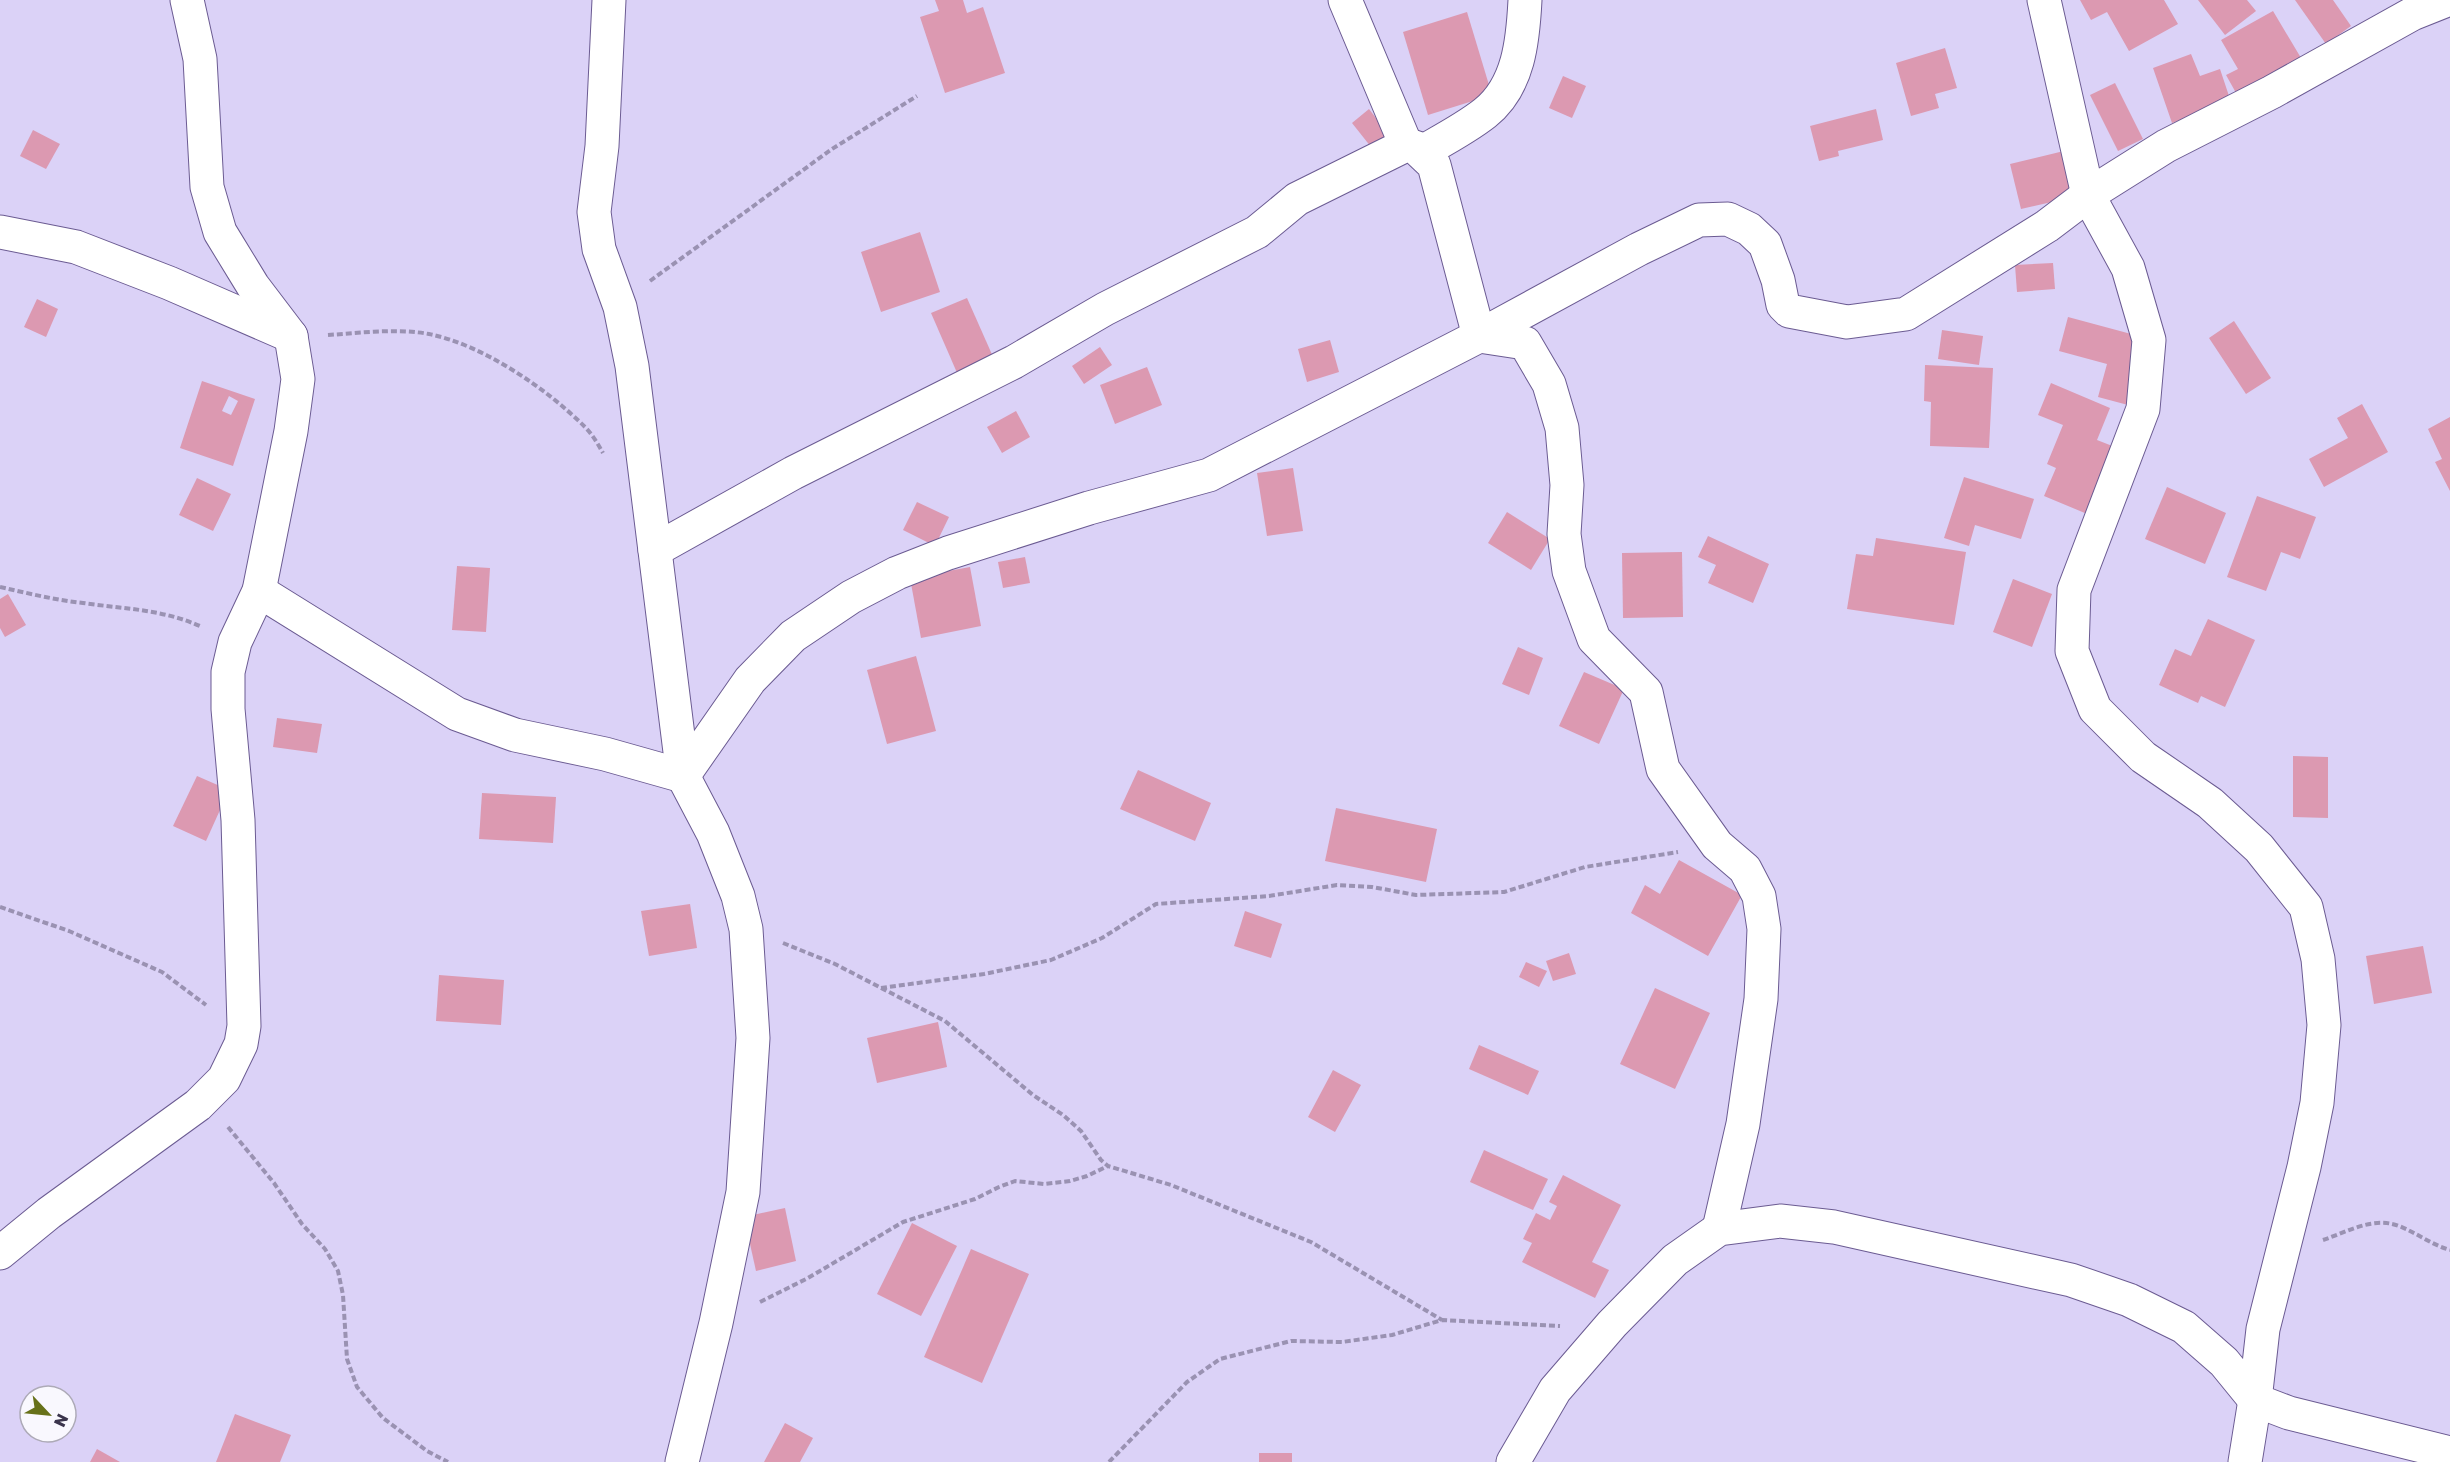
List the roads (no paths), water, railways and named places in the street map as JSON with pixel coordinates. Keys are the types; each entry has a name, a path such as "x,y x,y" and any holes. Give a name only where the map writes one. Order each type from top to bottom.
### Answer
{"street":[{"path":"0,1253 49,1213 198,1105 224,1079 241,1044 243,1026 238,820 228,709 228,672 235,642 259,591 291,431 298,379 291,336 253,286 220,232 207,187 200,59 187,0"},
{"path":"609,0 602,146 594,212 599,249 620,307 632,366 683,776 713,833 738,896 746,929 753,1038 742,1192 716,1323 682,1462"},
{"path":"1345,0 1414,149 1434,165 1479,336"},
{"path":"656,550 793,473 1014,362 1105,309 1257,232 1297,199 1414,149 1486,113 1509,85 1523,42 1525,0"},
{"path":"2044,0 2088,195 2128,268 2150,340 2143,409 2074,590 2072,651 2095,709 2143,757 2210,803 2259,848 2306,907 2318,959 2324,1025 2317,1103 2304,1167 2263,1329 2245,1462"},
{"path":"683,776 750,680 793,636 851,597 897,573 948,553 1089,508 1209,475 1699,220 1728,219 1749,229 1765,244 1778,280 1783,305 1789,311 1847,322 1906,314 2047,226 2088,195 2166,146 2272,92 2412,14 2446,0"},
{"path":"0,232 76,247 169,283 291,336"},
{"path":"1479,336 1525,343 1549,384 1562,428 1567,485 1564,534 1569,571 1594,639 1646,692 1663,770 1717,846 1745,869 1759,896 1764,929 1761,999 1746,1102 1719,1229"},
{"path":"259,591 457,714 515,735 605,754 683,776"},
{"path":"1513,1462 1555,1390 1612,1324 1675,1260 1719,1229 1780,1221 1834,1227 2072,1280 2129,1300 2184,1327 2224,1362 2255,1400 2289,1413 2450,1453"}]}
